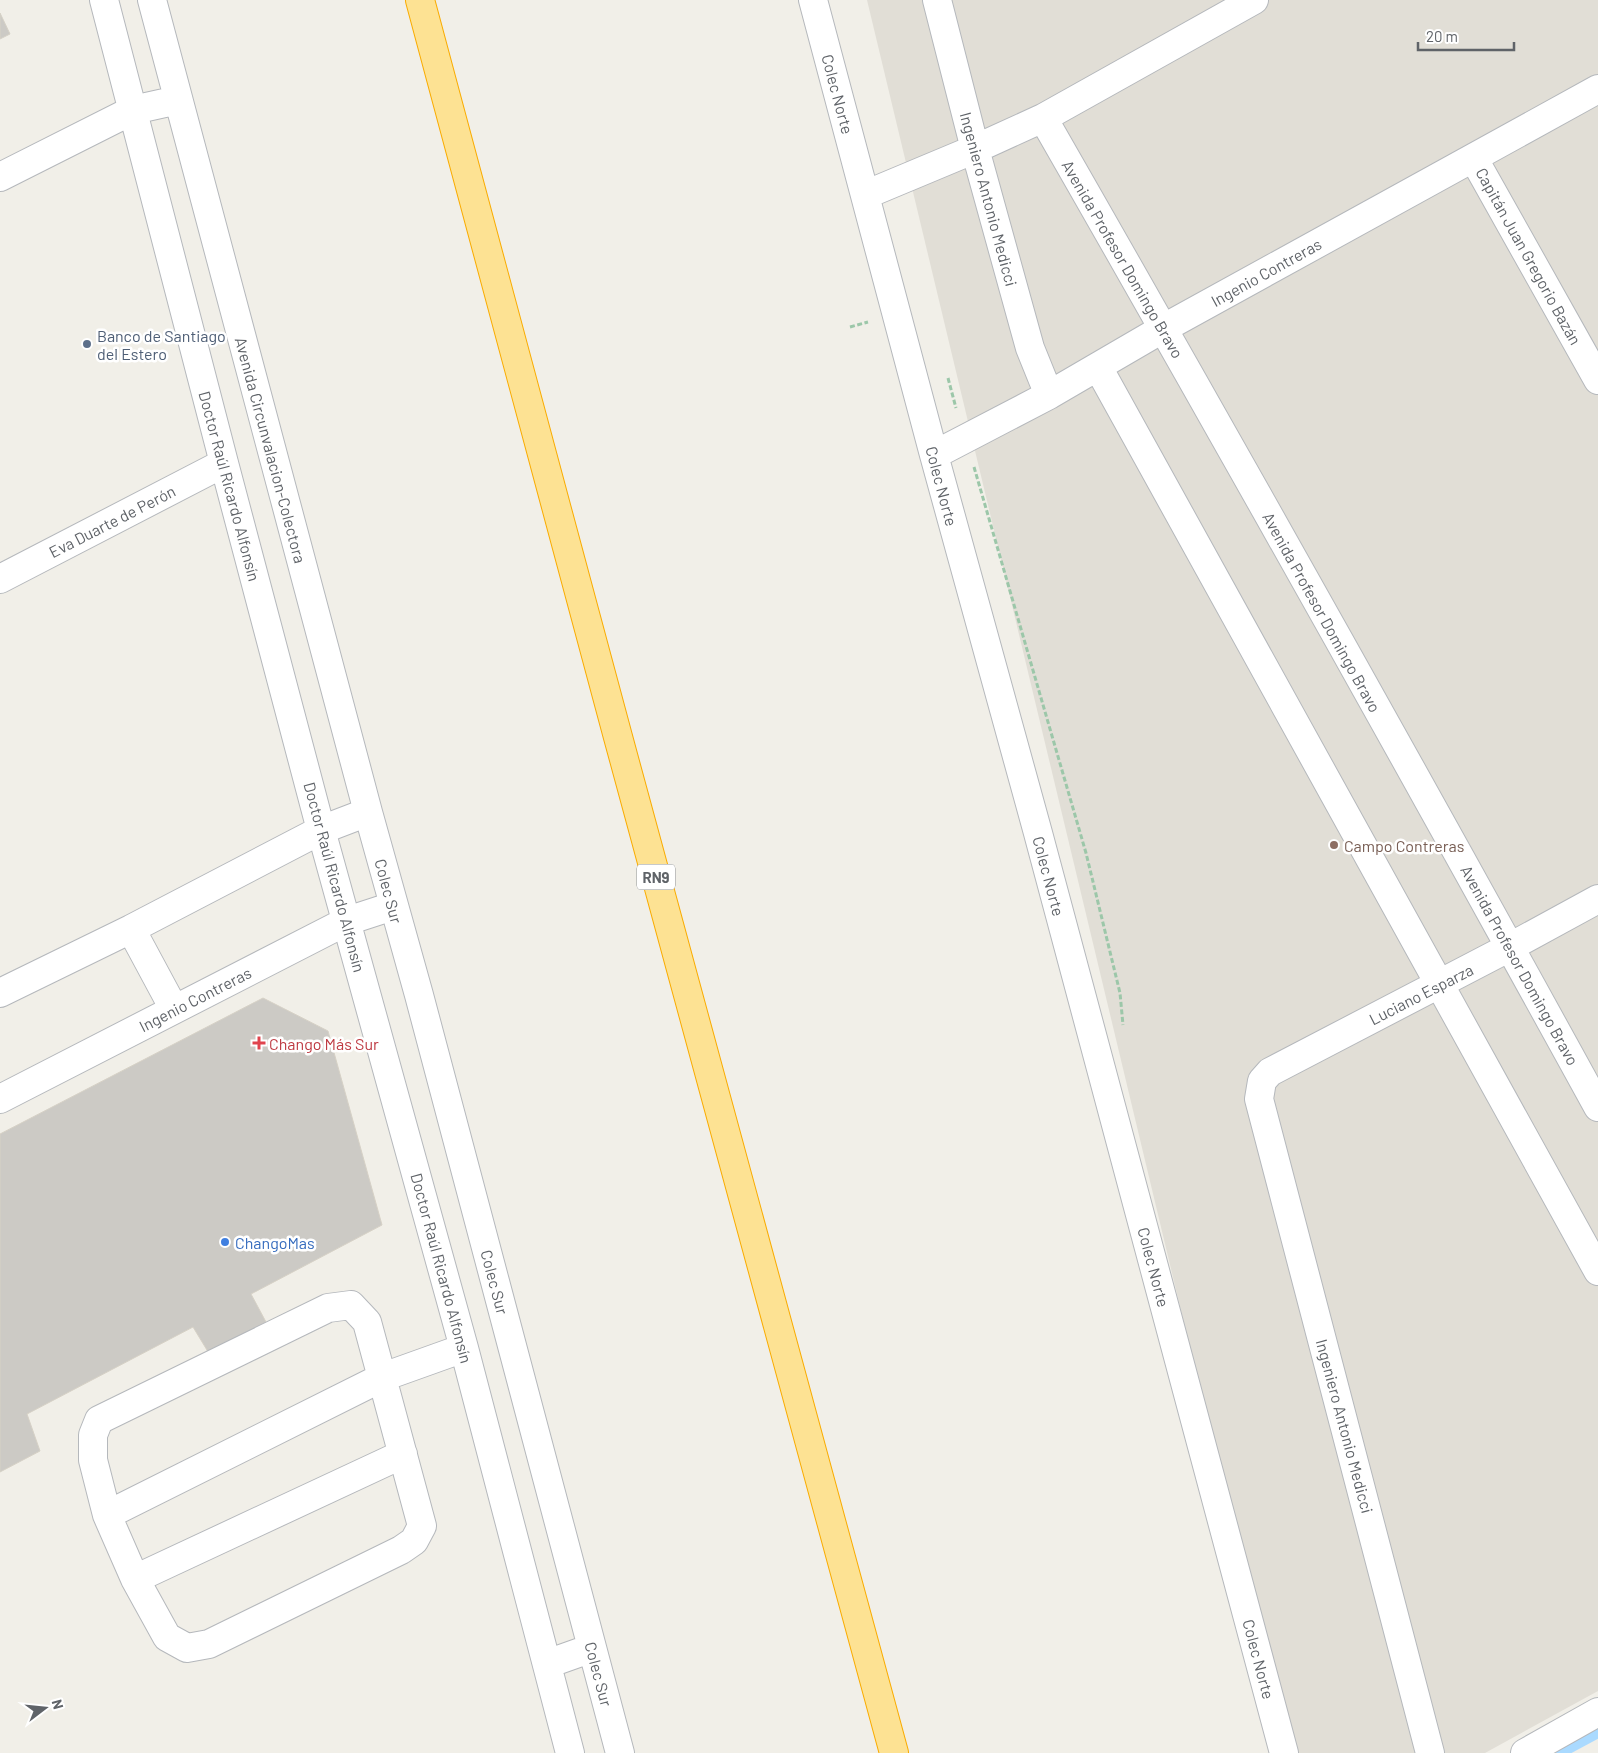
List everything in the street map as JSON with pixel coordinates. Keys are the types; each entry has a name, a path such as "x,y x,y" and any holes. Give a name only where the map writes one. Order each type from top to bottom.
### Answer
{"highway":[{"name":"RN9","path":"420,0 615,728 894,1753"}],"street":[{"name":"Doctor Raúl Ricardo Alfonsín","path":"104,0 321,830 464,1348 570,1753"},
{"name":"Avenida Circunvalacion-Colectora","path":"152,0 368,812"},
{"name":"Colec Norte","path":"813,0 1284,1753"},
{"name":"Ingeniero Antonio Medicci","path":"936,0 1030,348 1049,395"},
{"path":"865,195 1043,118 1254,0"},
{"name":"Ingenio Contreras","path":"934,455 1049,395 1164,328 1474,159 1598,89"},
{"path":"0,177 133,110 178,100"},
{"name":"Avenida Profesor Domingo Bravo","path":"1043,118 1164,328 1598,1108"},
{"name":"Capitán Juan Gregorio Bazán","path":"1474,159 1598,380"},
{"path":"1098,367 1598,1272"},
{"name":"Eva Duarte de Perón","path":"0,579 224,463"},
{"path":"0,993 130,929 321,830 368,812"},
{"name":"Colec Sur","path":"368,812 422,1005 620,1753"},
{"name":"Luciano Esparza","path":"1259,1099 1262,1081 1270,1072 1598,900"},
{"name":"Ingenio Contreras","path":"0,1099 347,921 393,906"},
{"path":"130,929 174,1009"},
{"name":"Ingeniero Antonio Medicci","path":"1259,1099 1430,1753"},
{"path":"351,1305 367,1322 383,1377 422,1526 414,1541 401,1550 209,1644 186,1648 167,1637 135,1579 107,1516 93,1460 93,1435 99,1420 328,1308 351,1305"},
{"path":"107,1516 383,1377 464,1348"},
{"path":"135,1579 402,1454"},
{"path":"546,1664 592,1648"},
{"path":"1524,1753 1598,1712"}],"shaded area":[{"name":"Campo Contreras","path":"867,0 1598,0 1598,1691 1485,1753 1287,1753"}],"building":[{"path":"0,13 10,34 0,39"},
{"path":"263,998 328,1031 382,1225 251,1294 266,1322 210,1355 193,1327 27,1414 40,1451 0,1472 0,1134"}],"waterway":[{"path":"1561,1753 1598,1733"}],"place":[{"name":"Banco de Santiago del Estero","path":"87,344"},
{"name":"Campo Contreras","path":"1334,845"},
{"name":"Chango Más Sur","path":"259,1043"},
{"name":"ChangoMas","path":"225,1242"}]}
